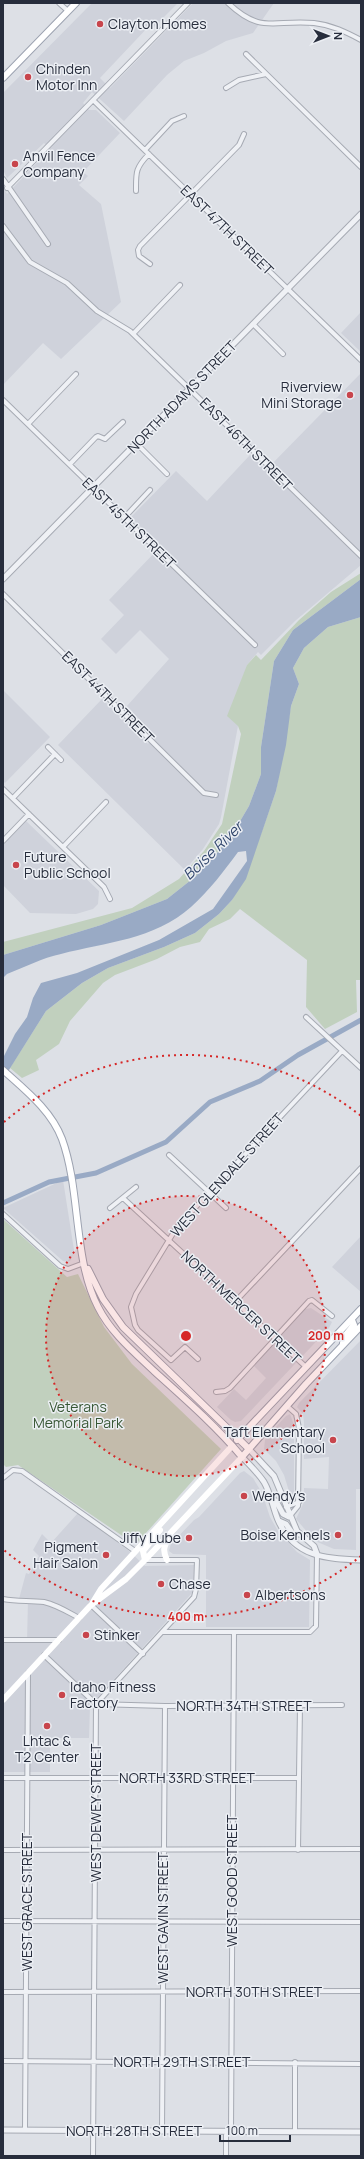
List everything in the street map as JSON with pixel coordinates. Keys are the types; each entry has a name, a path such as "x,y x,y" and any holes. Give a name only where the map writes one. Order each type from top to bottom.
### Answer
{"main road":[{"path":"3,78 76,3"},
{"path":"3,1070 45,1110 61,1138 70,1169 90,1290 110,1326 132,1350 242,1457"},
{"path":"85,1262 103,1299 123,1327 249,1449"},
{"path":"91,1606 101,1588 239,1438 361,1309"},
{"path":"342,1345 345,1336 354,1325 352,1320"},
{"path":"3,1700 91,1606 126,1579 145,1560 242,1457 342,1345 361,1326"},
{"path":"145,1560 143,1551 167,1518"},
{"path":"167,1560 163,1552 164,1547 176,1526"}],"street":[{"path":"59,3 68,11"},
{"path":"8,188 188,3"},
{"path":"228,3 242,16 254,22 326,25 361,40"},
{"path":"246,54 361,167"},
{"path":"226,88 239,80 266,74"},
{"name":"EAST 47TH STREET","path":"93,100 361,360"},
{"path":"145,150 172,121 184,116"},
{"path":"150,264 139,256 138,250 239,145 244,134"},
{"path":"136,192 136,171 139,164 149,154"},
{"path":"3,179 48,244"},
{"name":"NORTH ADAMS STREET","path":"3,579 361,214"},
{"name":"EAST 46TH STREET","path":"3,226 30,262 67,283 97,311 133,334 361,556"},
{"path":"133,334 180,284"},
{"path":"253,324 283,354"},
{"path":"28,424 76,374"},
{"name":"EAST 45TH STREET","path":"3,400 255,645"},
{"path":"70,464 96,437 98,436 105,439 123,422"},
{"path":"136,444 167,474"},
{"path":"124,518 150,490"},
{"name":"EAST 44TH STREET","path":"3,594 204,793 216,795"},
{"path":"48,747 60,760"},
{"path":"13,798 55,754"},
{"path":"4,791 104,887 110,899"},
{"path":"63,847 106,802"},
{"path":"3,842 29,814"},
{"path":"306,1017 361,1068"},
{"name":"WEST GLENDALE STREET","path":"198,1359 185,1347 171,1360 138,1330 131,1307 136,1294 168,1240 209,1192 342,1050"},
{"path":"169,1154 226,1208"},
{"path":"235,1302 361,1168"},
{"path":"110,1208 136,1188"},
{"name":"NORTH MERCER STREET","path":"123,1198 306,1367"},
{"path":"3,1214 60,1266 68,1269 85,1262"},
{"path":"216,1392 225,1391 230,1388 309,1301 312,1300 332,1316"},
{"path":"287,1406 296,1414 299,1428 298,1502 297,1509 289,1517"},
{"path":"163,1632 308,1632 313,1630 316,1626 317,1554 314,1546 300,1534 289,1517 274,1476 249,1449"},
{"path":"242,1457 265,1483 279,1521 293,1541 310,1554 317,1554 335,1559 361,1560"},
{"path":"3,1478 13,1470 22,1471 136,1551"},
{"path":"272,1500 276,1502 284,1514 289,1517"},
{"path":"286,1507 298,1502"},
{"path":"279,1521 286,1524 293,1534 300,1534"},
{"path":"44,1655 96,1704 194,1597 196,1589 197,1560 145,1560"},
{"path":"3,1599 18,1602 44,1602 59,1607 79,1618"},
{"path":"91,1606 143,1654"},
{"name":"WEST GOOD STREET","path":"226,2156 226,2135 230,2131 234,1632"},
{"path":"3,1640 59,1640"},
{"name":"WEST GRACE STREET","path":"25,2130 28,1673"},
{"name":"NORTH 34TH STREET","path":"96,1704 165,1706 342,1705"},
{"name":"WEST DEWEY STREET","path":"93,2156 96,1704"},
{"path":"298,1850 300,1705"},
{"name":"WEST GAVIN STREET","path":"162,2131 165,1706"},
{"name":"NORTH 33RD STREET","path":"3,1778 299,1778"},
{"path":"3,1850 361,1849"},
{"path":"3,1920 361,1922"},
{"name":"NORTH 30TH STREET","path":"3,1992 361,1992"},
{"name":"NORTH 29TH STREET","path":"3,2062 295,2062 361,2064"},
{"path":"295,2062 295,2131"},
{"name":"NORTH 28TH STREET","path":"3,2130 361,2132"}],"shaded area":[{"path":"92,3 178,3 154,27 151,24 100,78 110,88 193,3 274,3 253,33 226,41 204,53 184,61 167,75 124,121 92,92 83,103 89,110 96,110 120,133 83,172 88,176 79,185 101,204 121,302 61,359 43,343 3,385 3,187 7,194 50,149 44,143 7,178 3,170 3,93"},
{"path":"361,312 361,352 341,333"},
{"path":"361,373 361,565 295,621 261,655 258,652 247,665 238,726 219,824 203,849 185,870 58,745 102,699 148,744 155,736 127,706 169,659 140,630 116,654 101,639 124,615 109,600 160,547 131,517 176,471 207,501 250,455 266,470"},
{"path":"3,690 50,737 5,783 3,781"},
{"path":"26,821 99,891 98,904 93,909 76,914 30,913 3,885 3,844"},
{"path":"63,1180 74,1250 71,1260 67,1262 63,1261 3,1208"},
{"path":"361,1236 361,1292 332,1267"},
{"path":"311,1308 332,1322 329,1328 241,1421 235,1422 231,1420 217,1407 234,1389 246,1400 266,1378 254,1366 305,1309"},
{"path":"361,1340 361,1489 356,1489 356,1550 334,1549 315,1541 296,1519 304,1502 304,1488 328,1489 329,1457 304,1459 303,1414 297,1407 299,1403"},
{"path":"290,1414 294,1425 294,1496 292,1501 284,1475 276,1461 264,1449 265,1440 270,1433 286,1416"},
{"path":"244,1471 253,1478 262,1493 270,1517 278,1531 297,1552 310,1560 309,1627 206,1627 206,1555 173,1554 169,1551 171,1544 194,1520 199,1517 240,1473"},
{"path":"78,1513 129,1551 145,1566 194,1565 192,1593 90,1706 89,1738 50,1738 50,1772 3,1772 3,1642 27,1642 28,1600 19,1599 26,1573 29,1574 39,1556 33,1550 42,1534 51,1543"}],"green space":[{"path":"361,573 361,579 293,630 274,661 261,747 261,774 249,806 236,828 218,852 196,876 167,899 101,925 3,955 3,942 132,908 179,879 204,851 222,824 241,734 238,726 227,716 247,665 256,655 261,660 299,620 331,592"},
{"path":"361,617 361,980 356,980 357,1012 325,1029 306,1007 307,960 240,909 230,919 209,929 200,942 180,947 157,959 115,975 103,983 70,1021 59,1044 36,1060 39,1070 22,1078 10,1068 46,1011 82,983 108,968 164,947 195,933 219,914 232,900 261,834 276,791 291,706 299,684 293,668 304,648 328,627"},
{"name":"Veterans Memorial Park","path":"3,1219 67,1277 78,1274 104,1327 132,1364 221,1449 137,1543 124,1537 18,1465 6,1467 3,1464"}],"water":[{"path":"361,579 361,617 328,627 304,648 293,668 299,684 291,706 286,745 276,791 246,879 232,900 219,914 195,933 164,947 108,968 82,983 46,1011 9,1070 3,1076 3,1058 15,1034 27,1017 33,998 41,983 77,973 159,940 213,909 247,861 246,851 238,852 222,874 198,901 177,918 161,927 112,943 47,958 7,974 3,978 3,955 101,925 167,899 196,876 218,852 236,828 249,806 261,774 261,747 274,661 293,630"}],"waterway":[{"path":"3,1203 49,1182 96,1173 166,1142 210,1102 260,1081 298,1055 361,1020"}],"place":[{"name":"Clayton Homes","path":"100,24"},
{"name":"Chinden Motor Inn","path":"28,77"},
{"name":"Anvil Fence Company","path":"15,164"},
{"name":"Riverview Mini Storage","path":"350,395"},
{"name":"Future Public School","path":"16,865"},
{"name":"Taft Elementary School","path":"333,1440"},
{"name":"Wendy's","path":"244,1496"},
{"name":"Boise Kennels","path":"338,1535"},
{"name":"Jiffy Lube","path":"189,1538"},
{"name":"Pigment Hair Salon","path":"106,1555"},
{"name":"Chase","path":"161,1584"},
{"name":"Albertsons","path":"247,1595"},
{"name":"Stinker","path":"86,1635"},
{"name":"Idaho Fitness Factory","path":"62,1695"},
{"name":"Lhtac & T2 Center","path":"47,1726"}],"water label":[{"name":"Boise River","path":"213,851"}]}
